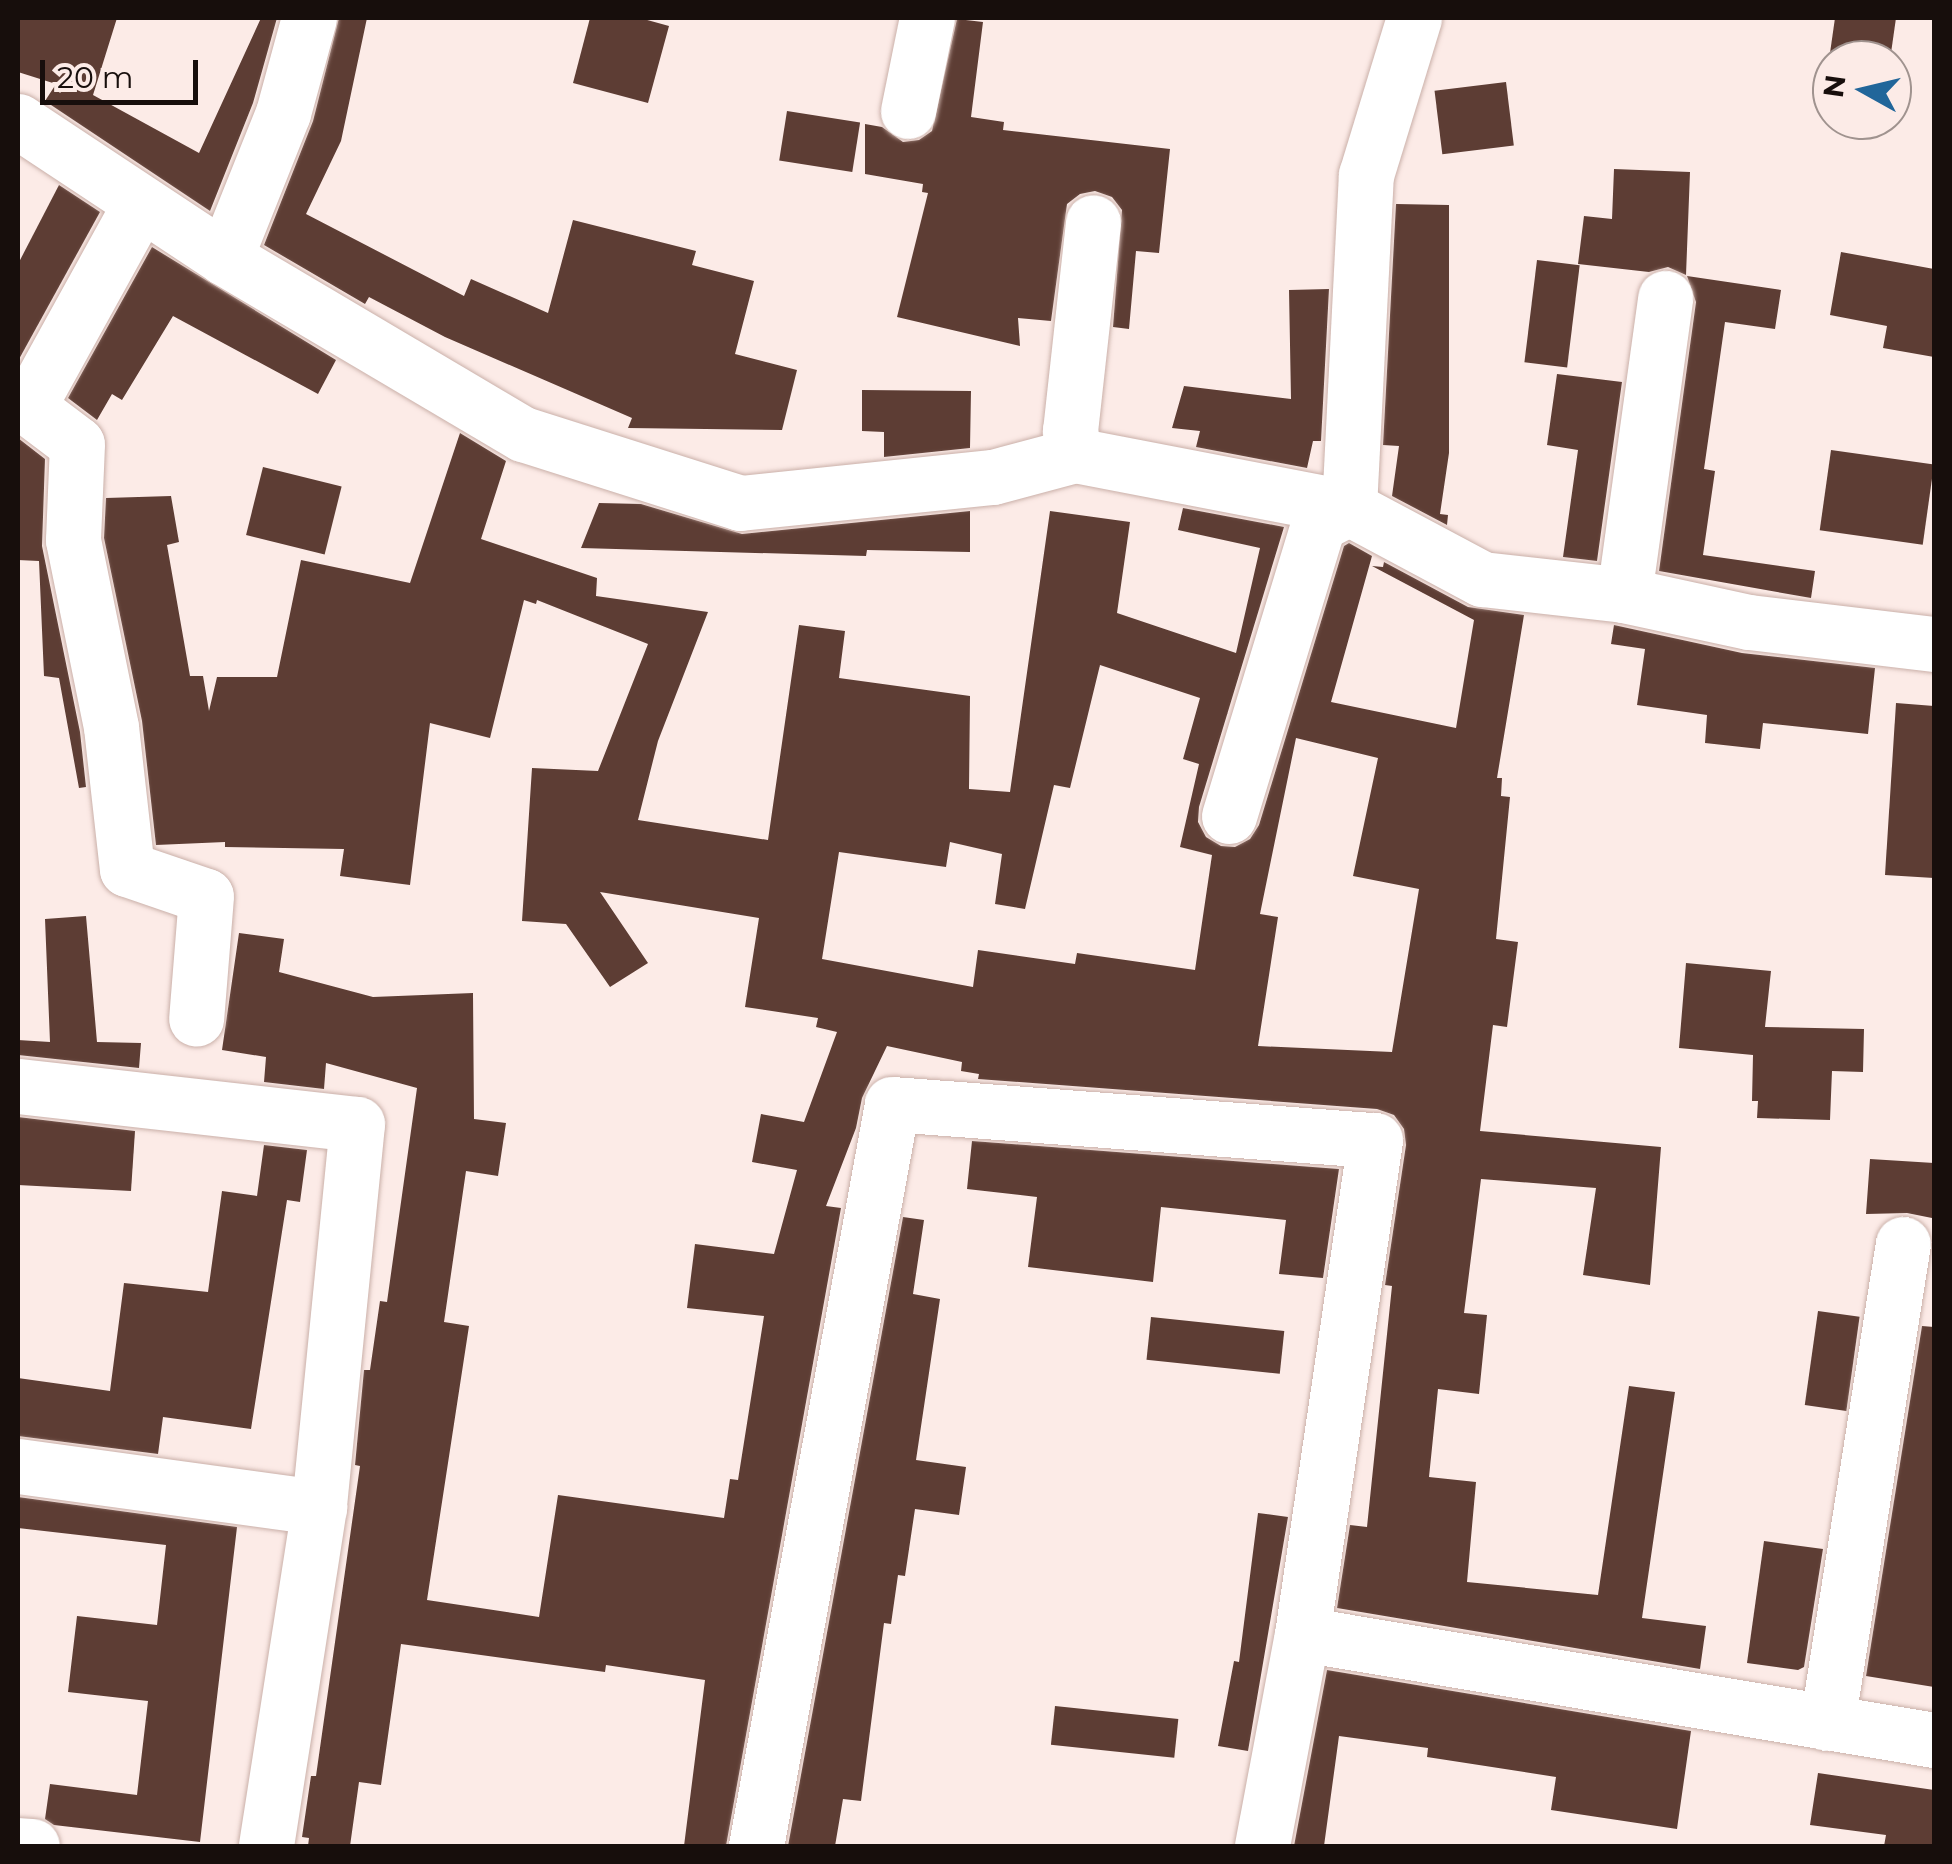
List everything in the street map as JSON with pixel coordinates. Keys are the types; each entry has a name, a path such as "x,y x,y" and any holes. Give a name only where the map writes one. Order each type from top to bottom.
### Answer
{"street":[{"path":"225,258 283,113 309,18"},
{"path":"908,112 927,18"},
{"path":"1348,508 1366,175 1414,18"},
{"path":"18,122 225,258 524,434 740,503 993,476 1074,455 1348,508 1482,580 1624,596 1749,622 1934,644"},
{"path":"140,204 28,407 77,444 72,540 111,726 127,869 206,896 196,1019"},
{"path":"1074,455 1070,431 1093,222"},
{"path":"1624,596 1665,298"},
{"path":"1230,816 1318,524 1348,508"},
{"path":"18,1086 357,1124 319,1506 266,1846"},
{"path":"756,1846 892,1104 1376,1140 1302,1634 1262,1846"},
{"path":"1826,1722 1902,1244"},
{"path":"18,1466 319,1506"},
{"path":"1302,1634 1934,1740"},
{"path":"18,1844 32,1846"}],"building":[{"path":"18,18 117,18 93,95 199,153 261,18 277,18 253,103 210,211 45,101 56,84 18,72"},
{"path":"339,18 367,18 341,141 306,214 464,296 471,279 548,313 573,220 696,251 692,265 754,281 735,354 797,370 782,430 628,428 632,418 445,337 369,297 365,304 264,245 313,121"},
{"path":"590,18 640,18 669,26 648,103 573,83"},
{"path":"1835,18 1896,18 1893,40 1832,40"},
{"path":"957,19 983,22 971,117 1004,122 1003,130 1170,149 1159,253 1136,251 1129,329 1113,327 1122,210 1112,197 1095,191 1080,194 1067,204 1051,321 1018,318 1020,346 897,317 928,193 922,192 923,184 865,174 865,124 882,127 903,142 919,140 932,131"},
{"path":"1506,82 1514,146 1442,154 1435,91"},
{"path":"787,111 860,123 852,172 779,160"},
{"path":"1614,169 1690,172 1686,275 1668,267 1649,272 1578,264 1584,216 1612,219"},
{"path":"59,185 100,212 18,361 18,264"},
{"path":"1396,204 1449,205 1449,453 1440,514 1448,515 1447,525 1392,496 1399,446 1383,445"},
{"path":"152,247 336,360 318,394 173,316 122,400 112,394 97,420 68,398"},
{"path":"1841,252 1934,269 1934,357 1883,348 1887,326 1830,315"},
{"path":"1537,260 1580,265 1567,367 1524,362"},
{"path":"1687,276 1781,290 1775,329 1725,322 1704,469 1715,471 1703,555 1815,571 1811,598 1659,571 1696,302"},
{"path":"1329,289 1321,441 1313,441 1307,468 1196,447 1200,431 1172,428 1184,386 1291,399 1289,290"},
{"path":"1557,374 1622,382 1597,561 1563,557 1578,450 1547,445"},
{"path":"862,390 971,391 970,448 884,457 884,432 862,431"},
{"path":"460,433 506,461 481,539 597,578 596,596 708,612 658,741 638,820 768,840 799,625 845,631 839,678 970,696 969,789 1010,792 1050,511 1130,522 1117,613 1236,653 1260,548 1178,530 1183,508 1284,527 1199,807 1198,822 1206,837 1221,846 1235,847 1250,839 1259,825 1344,546 1349,543 1372,556 1331,702 1456,728 1474,620 1372,566 1383,567 1384,562 1468,607 1524,615 1497,778 1502,778 1501,796 1510,797 1496,939 1518,942 1507,1027 1493,1025 1480,1131 1661,1147 1650,1285 1583,1275 1596,1188 1481,1179 1464,1313 1487,1315 1479,1394 1438,1389 1429,1477 1476,1482 1467,1582 1598,1595 1629,1386 1675,1392 1642,1618 1706,1626 1700,1669 1337,1608 1350,1525 1367,1527 1392,1286 1385,1285 1406,1145 1404,1129 1394,1115 1377,1109 978,1079 979,1074 961,1071 962,1062 887,1046 862,1098 856,1128 826,1206 841,1208 726,1846 684,1846 705,1680 606,1665 605,1672 401,1644 381,1785 359,1782 350,1846 308,1846 309,1838 302,1837 311,1776 316,1776 360,1466 355,1465 364,1370 370,1370 380,1301 387,1302 417,1088 326,1063 324,1089 264,1082 266,1057 222,1050 239,933 284,939 279,972 373,997 473,993 474,1119 506,1123 498,1176 466,1171 444,1322 469,1326 427,1600 539,1617 558,1495 724,1518 730,1479 738,1480 764,1316 687,1308 695,1244 774,1254 797,1170 752,1162 761,1114 804,1122 837,1032 816,1027 818,1018 745,1007 759,918 600,892 648,963 610,987 566,924 522,921 532,768 598,771 648,644 537,600 536,604 524,600 490,738 430,723 410,885 340,876 344,849 225,847 225,842 156,845 142,721 104,538 106,498 171,496 179,542 167,545 190,676 203,676 209,711 217,677 277,677 301,560 410,583","holes":["1100,665 1200,698 1183,759 1199,764 1180,847 1212,855 1195,970 1077,953 1075,964 978,950 973,987 822,959 839,852 946,867 950,842 1002,854 995,904 1025,909 1054,785 1070,788","1296,738 1378,758 1353,876 1419,889 1392,1052 1258,1046 1278,917 1260,914"]},
{"path":"18,438 45,459 42,546 80,732 86,787 79,788 59,678 44,676 39,561 18,560"},
{"path":"1831,450 1934,464 1923,545 1820,530"},
{"path":"263,467 342,487 325,555 246,535"},
{"path":"599,503 641,504 742,534 970,511 970,552 867,550 866,556 581,548"},
{"path":"1614,625 1742,653 1875,668 1868,734 1763,723 1760,749 1705,743 1707,715 1637,705 1645,649 1611,644"},
{"path":"1896,703 1934,706 1934,878 1885,875"},
{"path":"86,916 97,1042 141,1043 139,1068 18,1055 18,1040 50,1042 45,919"},
{"path":"1686,963 1771,971 1765,1027 1864,1029 1863,1072 1832,1071 1830,1120 1757,1118 1758,1101 1752,1101 1753,1055 1679,1048"},
{"path":"18,1117 135,1131 131,1191 18,1185"},
{"path":"972,1141 1339,1169 1323,1278 1279,1274 1286,1220 1161,1207 1153,1282 1028,1267 1037,1197 967,1189"},
{"path":"264,1145 307,1150 300,1202 287,1200 251,1429 163,1417 158,1454 18,1436 18,1378 110,1391 124,1283 208,1292 222,1191 257,1196"},
{"path":"1870,1159 1934,1163 1932,1218 1907,1213 1866,1214"},
{"path":"903,1217 924,1220 913,1294 940,1299 916,1460 966,1467 959,1515 915,1509 905,1576 898,1575 891,1624 884,1623 861,1801 843,1799 835,1846 788,1846"},
{"path":"1818,1311 1860,1317 1846,1411 1805,1405"},
{"path":"1151,1317 1284,1331 1280,1374 1147,1360"},
{"path":"1922,1326 1934,1327 1934,1687 1866,1676"},
{"path":"18,1497 237,1527 200,1842 54,1825 45,1819 50,1784 137,1795 148,1701 68,1692 77,1616 157,1625 166,1545 18,1528"},
{"path":"1258,1513 1288,1517 1248,1751 1218,1746 1234,1661 1239,1662"},
{"path":"1764,1541 1823,1549 1804,1667 1798,1670 1747,1663"},
{"path":"1327,1670 1691,1731 1677,1829 1551,1810 1556,1777 1427,1757 1428,1748 1339,1736 1324,1846 1294,1846"},
{"path":"1055,1706 1178,1719 1174,1758 1051,1745"},
{"path":"1818,1773 1934,1790 1934,1846 1884,1846 1886,1835 1810,1825"}]}
